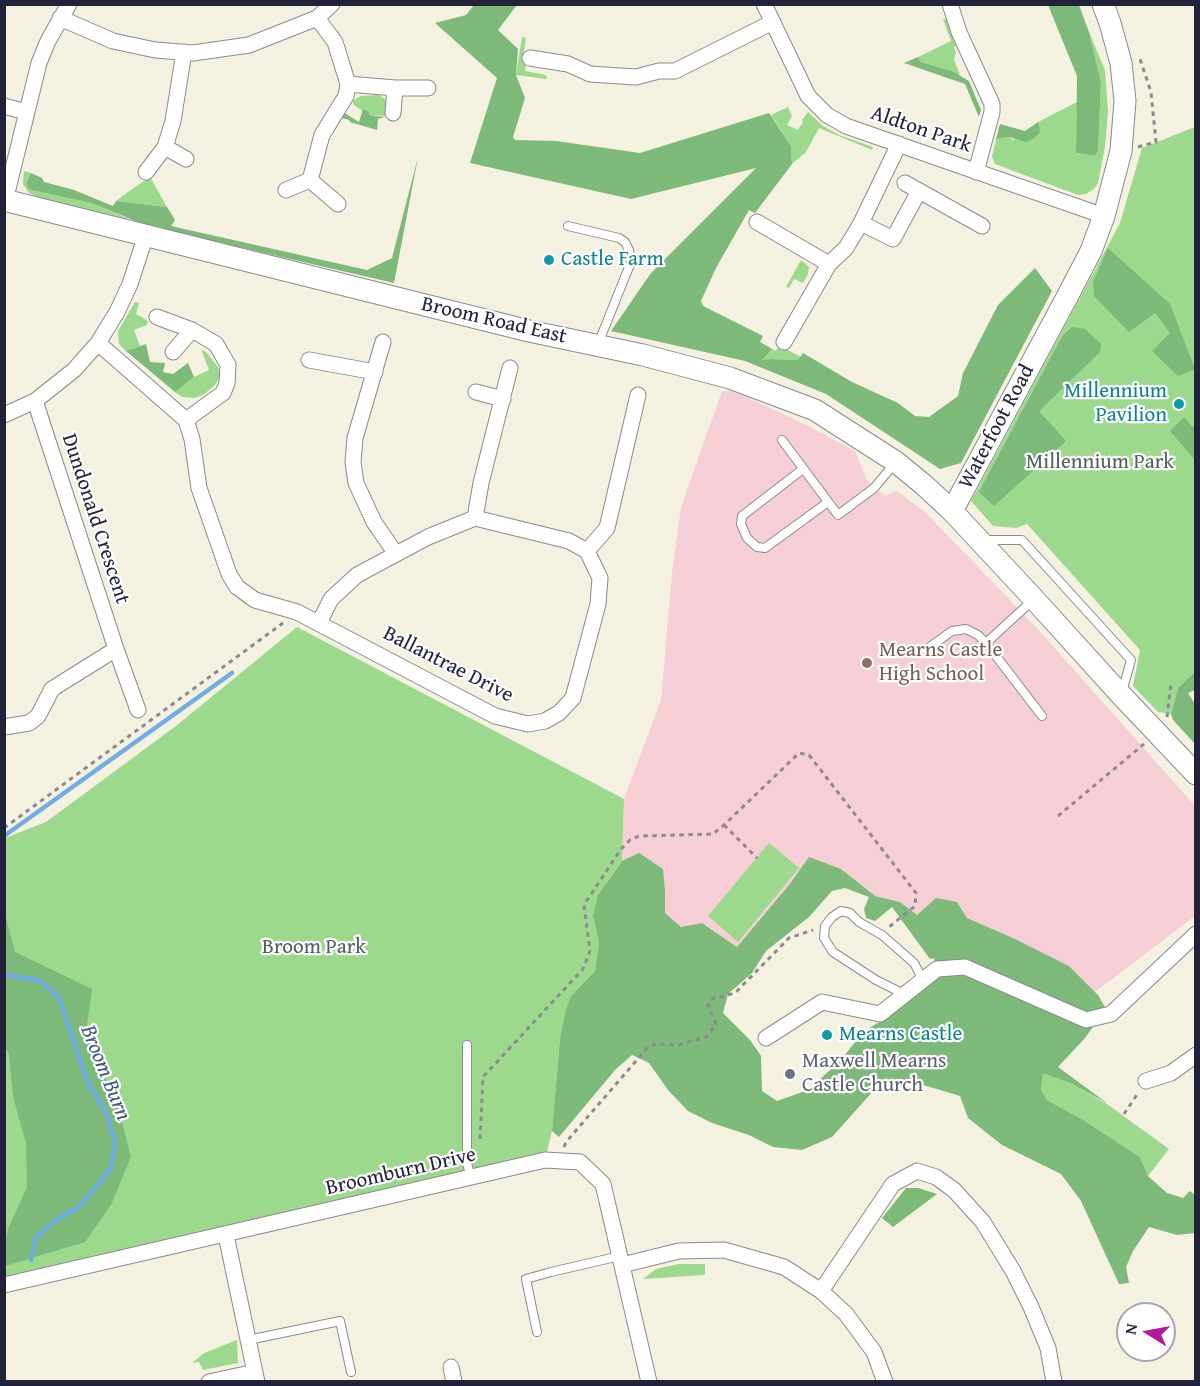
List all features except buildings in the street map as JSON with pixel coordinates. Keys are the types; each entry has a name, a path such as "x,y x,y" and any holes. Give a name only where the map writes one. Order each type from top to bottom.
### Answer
{"street":[{"path":"5,200 39,63 48,41 69,4"},
{"path":"60,18 113,41 155,50 184,52 249,45 318,18 332,4"},
{"name":"Aldton Park","path":"764,4 808,96 827,115 846,126 1104,216"},
{"path":"950,4 959,32 992,104 992,112 976,172"},
{"name":"Waterfoot Road","path":"1103,4 1121,63 1125,101 1121,151 1104,216 1076,280 952,511 1196,774"},
{"path":"310,180 322,135 346,96 348,84 335,42 318,18"},
{"path":"530,58 568,64 590,74 636,77 659,71 675,71 773,22"},
{"path":"146,172 165,147 173,121 184,52"},
{"path":"348,84 428,88"},
{"path":"393,113 395,88"},
{"path":"4,106 26,112"},
{"path":"784,342 829,264 846,248 861,223 899,144"},
{"path":"165,147 186,159"},
{"path":"286,190 310,180"},
{"path":"310,180 338,204"},
{"path":"904,183 982,226"},
{"path":"861,223 892,239 919,191"},
{"name":"Broom Road East","path":"5,200 517,328 598,344 730,378 815,410 896,462 952,511"},
{"path":"757,222 829,264"},
{"path":"4,415 35,401 74,370 98,343 117,312 130,284 146,235"},
{"path":"98,343 186,420 223,393 228,372 225,358 216,345 192,330 157,317"},
{"path":"173,352 192,330"},
{"path":"383,342 355,438 353,462 356,483 374,522 396,554"},
{"path":"309,360 375,372"},
{"path":"475,518 481,483 510,368"},
{"path":"476,392 503,399"},
{"path":"319,623 331,599 357,575 428,537 475,518 569,541 587,551 607,528 638,395"},
{"name":"Dundonald Crescent","path":"35,401 138,710"},
{"name":"Ballantrae Drive","path":"186,420 192,439 199,488 229,574 237,587 255,600 297,612 495,716 528,724 545,721 559,713 573,698 595,615 600,578 587,551"},
{"path":"4,727 29,723 38,716 52,689 116,649"},
{"path":"766,1038 822,1002 880,1014 938,969 965,967 1086,1020 1111,1014 1196,934"},
{"path":"1146,1081 1171,1073 1196,1055"},
{"name":"Broomburn Drive","path":"4,1285 545,1161 580,1162 603,1184 649,1382"},
{"path":"821,1291 892,1184 916,1171 936,1177 954,1190 983,1222 1013,1270 1048,1348 1054,1382"},
{"path":"209,1382 256,1377 226,1235"},
{"path":"621,1260 679,1251 724,1250 784,1267 821,1291 846,1314 874,1352 885,1382"}],"lane":[{"path":"568,226 619,238 625,242 629,250 631,262 598,344"},
{"path":"782,440 838,515 874,488 896,462"},
{"path":"803,469 742,516 741,524 747,538 757,547 765,548 828,502"},
{"path":"978,540 1022,540 1131,660 1121,695"},
{"path":"986,643 1034,599"},
{"path":"931,646 952,631 966,629 978,634 1042,716"},
{"path":"904,994 876,980 833,952 824,938 825,926 832,917 841,911 850,913 859,922 882,935 914,963 923,980"},
{"path":"467,1045 467,1163 471,1178"},
{"path":"537,1332 526,1280 551,1272 621,1260"},
{"path":"248,1340 340,1321 351,1372"}],"path":[{"path":"1058,816 1156,733 1166,719 1171,683"},
{"path":"480,1143 483,1077 583,969 590,951 585,905 621,849 630,840 639,836 713,834 799,753 808,755 916,893 915,906 893,922 882,935"},
{"path":"724,825 757,858"},
{"path":"560,1161 566,1142 649,1046 678,1045 706,1037 716,1024 708,1006 711,999 735,993 789,938 825,926"},
{"path":"1124,1114 1146,1081"}],"shaded area":[{"name":"Mearns Castle High School","path":"722,391 734,391 855,451 867,480 885,496 897,491 926,513 1036,627 1195,806 1195,916 1095,992 1069,966 1013,938 967,918 917,915 900,902 875,896 815,870 737,947 702,923 681,927 664,913 665,891 639,854 622,861 624,799 661,700 672,573 681,507"}],"green space":[{"path":"474,5 517,5 498,30 518,49 516,75 525,98 513,137 515,140 556,141 640,153 769,113 791,146 792,164 755,213 749,210 716,268 701,301 703,306 763,336 760,342 772,349 762,360 798,360 803,353 852,382 898,403 915,416 929,417 958,396 963,373 998,305 1035,268 1052,291 961,463 940,469 826,394 745,361 611,331 651,273 756,168 631,199 470,163 497,78 435,23 466,15"},
{"path":"1048,5 1079,5 1089,32 1101,82 1098,151 1095,156 1076,153 1077,76"},
{"path":"943,19 947,19 957,45 954,47 956,53 954,59 961,78 952,71 921,62 918,57 951,41"},
{"path":"1089,32 1105,70 1108,112 1105,147 1098,183 1086,194 1078,195 995,164 992,157 996,139 1009,137 1013,140 1040,128 1038,122 1077,102 1076,153 1095,156 1098,151 1101,82"},
{"path":"522,37 526,38 523,57 527,58 525,71 546,75 547,79 516,75"},
{"path":"918,57 921,62 952,71 969,81 981,110 979,117 965,84 904,63"},
{"path":"379,95 388,105 388,116 369,115 354,105 352,101 361,96"},
{"path":"788,107 792,116 787,125 798,130 808,112 823,126 839,135 873,147 872,150 819,128 806,152 792,164 791,146 771,115"},
{"path":"363,109 369,112 369,115 385,117 378,119 377,130 338,117 343,112 359,122"},
{"path":"1038,122 1039,134 1026,142 1009,137 996,139 1000,124 1025,131"},
{"name":"Millennium Park","path":"1195,127 1196,672 1178,688 1171,714 1158,712 1133,686 1140,650 1027,524 1016,528 993,526 971,501 1120,223 1142,148"},
{"path":"418,157 394,283 148,226 91,203 33,190 28,188 26,183 31,173 42,178 44,182 74,190 113,206 116,201 167,207 175,220 171,226 367,270 392,258"},
{"path":"24,171 31,173 26,183 28,188 91,203 129,219 40,198 29,193 23,184"},
{"path":"150,177 167,207 116,201 132,189"},
{"path":"1108,248 1170,304 1195,369 1178,376 1152,351 1170,333 1155,313 1129,332 1094,296 1093,282"},
{"path":"801,260 809,267 803,283 794,279 789,288 786,287"},
{"path":"135,302 139,303 136,314 148,321 147,325 134,330 140,346 126,351 119,344 118,331"},
{"path":"1072,327 1085,329 1101,344 1100,352 1039,411 1066,441 994,506 979,492 1063,335"},
{"path":"146,344 150,362 165,363 163,372 173,374 188,363 194,377 175,392 126,351"},
{"path":"779,345 801,357 799,360 761,361 772,349 776,351"},
{"path":"201,349 218,367 221,376 203,395 194,398 182,397 175,392 194,377 209,370"},
{"path":"1184,417 1192,427 1195,426 1195,460 1170,431"},
{"name":"Broom Park","path":"297,627 624,799 622,861 608,880 593,916 599,943 595,971 571,996 560,1038 552,1131 545,1160 5,1285 5,838 46,822 176,726"},
{"path":"1195,672 1195,690 1188,693 1195,704 1195,744 1173,720 1171,714 1178,688"},
{"path":"769,843 799,868 738,942 708,916"},
{"path":"639,853 663,869 665,913 681,927 702,923 737,947 789,885 809,857 841,869 875,896 900,902 917,915 936,898 957,902 967,918 1069,966 1098,995 1106,1009 1085,1038 1058,1067 1107,1103 1070,1083 1043,1073 1041,1090 1047,1100 1085,1121 1140,1157 1148,1176 1167,1193 1183,1198 1190,1191 1195,1195 1195,1233 1177,1235 1149,1227 1133,1251 1126,1267 1129,1283 1119,1284 1081,1201 1061,1174 1002,1145 968,1118 960,1096 920,1084 894,1082 874,1090 832,1137 802,1150 773,1147 688,1111 668,1090 649,1063 632,1055 615,1070 559,1137 552,1131 560,1038 566,1010 571,996 595,971 599,943 593,916 598,895 622,861","holes":["845,888 869,897 864,909 866,918 875,921 892,907 930,959 934,958 937,977 891,1015 864,1031 840,1061 808,1090 777,1101 762,1091 761,1056 750,1040 723,1013 728,994 752,973 766,951 809,917 832,891"]},
{"path":"5,915 15,952 92,989 87,1025 95,1057 117,1103 131,1157 111,1205 85,1242 5,1266 8,1229 27,1187 26,1143 13,1097 9,1054 5,1047"},
{"path":"1043,1072 1070,1083 1107,1104 1169,1149 1148,1176 1140,1157 1085,1121 1047,1100 1041,1090"},
{"path":"906,1188 918,1188 937,1194 893,1227 882,1218"},
{"path":"679,1264 705,1264 705,1275 643,1279 656,1269"},
{"path":"237,1340 238,1363 203,1370 199,1362 192,1363 204,1353"}],"waterway":[{"path":"4,836 232,673"},
{"name":"Broom Burn","path":"4,975 39,980 59,998 88,1083 106,1112 115,1143 111,1168 79,1207 59,1218 36,1237 31,1260"}],"place":[{"name":"Castle Farm","path":"549,260"},
{"name":"Millennium Pavilion","path":"1179,404"},
{"name":"Mearns Castle High School","path":"867,663"},
{"name":"Mearns Castle","path":"827,1035"},
{"name":"Maxwell Mearns Castle Church","path":"790,1074"}]}
